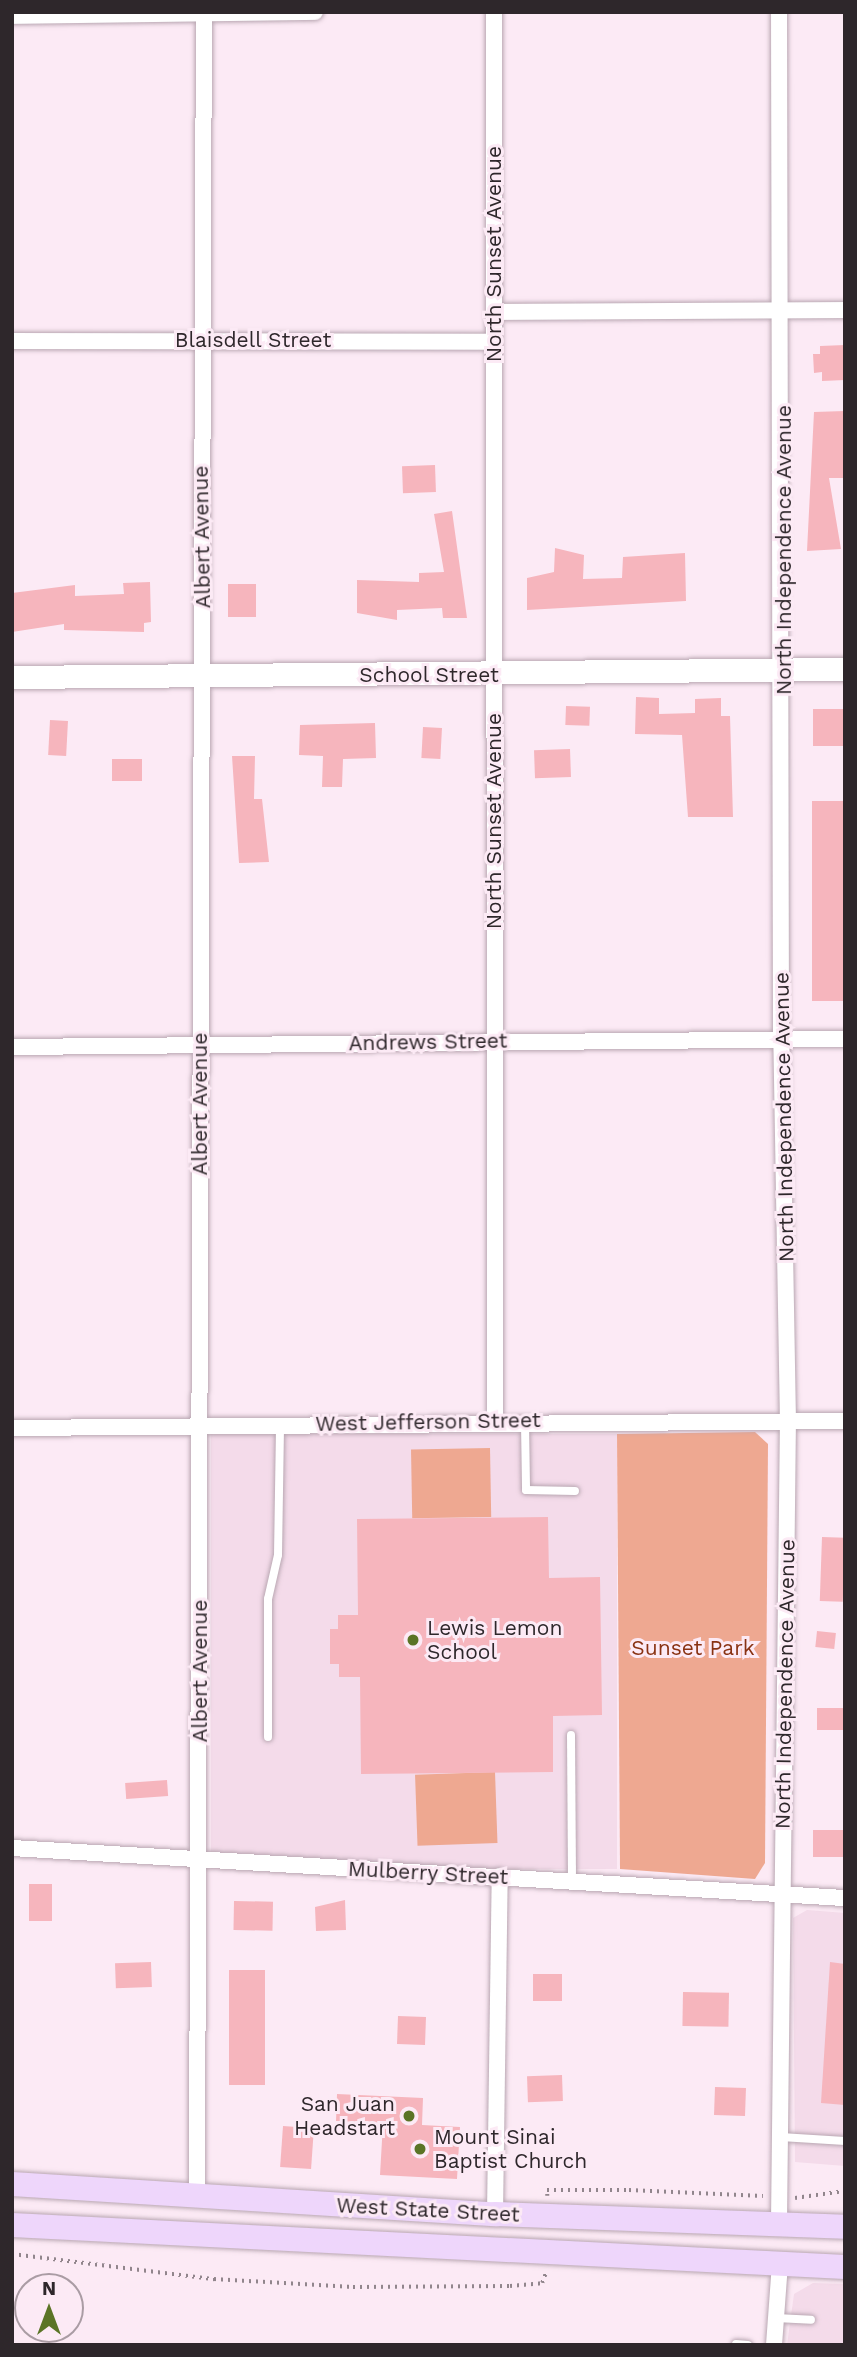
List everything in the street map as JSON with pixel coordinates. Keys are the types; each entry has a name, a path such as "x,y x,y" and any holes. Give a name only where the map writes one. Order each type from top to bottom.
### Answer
{"main road":[{"name":"School Street","path":"12,677 494,675 845,669"},
{"name":"West State Street","path":"12,2184 495,2214 779,2222 845,2227"},
{"name":"West State Street","path":"12,2225 845,2267"}],"street":[{"path":"12,16 315,12"},
{"name":"North Sunset Avenue","path":"494,12 495,1420"},
{"name":"North Independence Avenue","path":"779,12 785,670 781,1040 789,1422 779,2222"},
{"name":"Albert Avenue","path":"197,2196 201,1862 199,1427 204,675 199,338 204,13"},
{"path":"494,312 845,310"},
{"name":"Blaisdell Street","path":"12,341 199,338 494,342"},
{"name":"Andrews Street","path":"12,1047 845,1039"},
{"name":"West Jefferson Street","path":"12,1428 495,1420 845,1421"},
{"name":"Mulberry Street","path":"12,1848 201,1862 500,1876 845,1898"},
{"path":"495,2214 500,1876"},
{"path":"774,2345 780,2264"}],"lane":[{"path":"525,1420 526,1490 575,1491"},
{"path":"268,1737 268,1599 278,1555 280,1425"},
{"path":"570,1735 572,1881"},
{"path":"781,2137 845,2141"},
{"path":"776,2318 811,2320"},
{"path":"736,2344 748,2345"}],"path":[{"path":"547,2197 547,2190 629,2190 780,2197 845,2191"},
{"path":"12,2254 214,2279 353,2287 542,2283 547,2266"}],"shaded area":[{"name":"Lewis Lemon School","path":"211,1434 617,1434 617,1869 211,1869"},
{"path":"807,1910 845,1913 845,2166 795,2162 793,1918"},
{"path":"813,2283 845,2284 845,2345 787,2345 794,2294"}],"green space":[{"name":"Sunset Park","path":"755,1432 768,1444 765,1863 755,1879 620,1869 617,1434"},
{"path":"490,1448 491,1517 412,1518 411,1449"},
{"path":"495,1772 497,1843 418,1846 415,1775"}],"building":[{"path":"845,345 845,380 822,381 822,372 814,373 813,354 820,354 820,346"},
{"path":"845,411 845,478 829,478 841,549 807,551 814,412"},
{"path":"435,465 436,492 403,493 402,466"},
{"path":"452,511 467,618 443,618 442,608 397,610 397,620 357,613 357,580 419,582 419,573 444,572 434,514"},
{"path":"555,548 584,555 583,579 622,578 623,557 685,553 686,601 527,610 527,578 554,572"},
{"path":"150,582 151,622 144,623 144,632 64,630 64,624 12,632 12,593 75,585 75,596 124,594 123,583"},
{"path":"228,584 256,584 256,617 228,617"},
{"path":"636,697 659,698 659,714 695,713 695,699 721,698 721,716 730,716 733,817 688,817 682,735 635,734"},
{"path":"566,706 590,707 589,726 565,725"},
{"path":"813,709 845,709 845,746 813,746"},
{"path":"50,720 68,721 66,756 48,755"},
{"path":"375,723 376,758 343,759 342,787 322,787 323,756 299,755 300,725"},
{"path":"423,727 442,728 440,759 421,758"},
{"path":"570,749 571,777 535,778 534,750"},
{"path":"232,756 255,756 254,799 262,799 269,862 239,863"},
{"path":"112,759 142,759 142,781 112,781"},
{"path":"812,801 845,801 845,1001 812,1001"},
{"path":"548,1517 549,1578 600,1577 602,1715 553,1716 553,1772 361,1774 360,1677 339,1677 339,1664 330,1664 330,1629 338,1629 338,1615 358,1615 357,1519"},
{"path":"822,1537 845,1538 843,1602 820,1601"},
{"path":"817,1631 836,1633 834,1649 815,1647"},
{"path":"817,1708 845,1708 845,1730 817,1730"},
{"path":"167,1780 168,1796 126,1799 125,1783"},
{"path":"813,1830 845,1830 845,1857 813,1857"},
{"path":"29,1884 52,1884 52,1921 29,1921"},
{"path":"345,1900 346,1930 316,1931 315,1907"},
{"path":"234,1901 273,1902 272,1931 233,1930"},
{"path":"151,1962 152,1987 116,1988 115,1963"},
{"path":"830,1962 845,1964 845,2105 821,2103"},
{"path":"229,1970 265,1970 265,2085 229,2085"},
{"path":"533,1974 562,1974 562,2001 533,2001"},
{"path":"683,1992 729,1993 728,2027 682,2026"},
{"path":"398,2016 426,2017 425,2045 397,2044"},
{"path":"562,2075 563,2101 528,2102 527,2076"},
{"path":"715,2087 746,2088 745,2116 714,2115"},
{"name":"Mount Sinai Baptist Church","path":"337,2094 423,2098 422,2125 460,2127 457,2179 380,2175 383,2123 336,2121"},
{"path":"283,2126 314,2128 311,2169 280,2167"}],"place":[{"name":"Lewis Lemon School","path":"413,1640"},
{"name":"San Juan Headstart","path":"409,2116"},
{"name":"Mount Sinai Baptist Church","path":"420,2149"}]}
